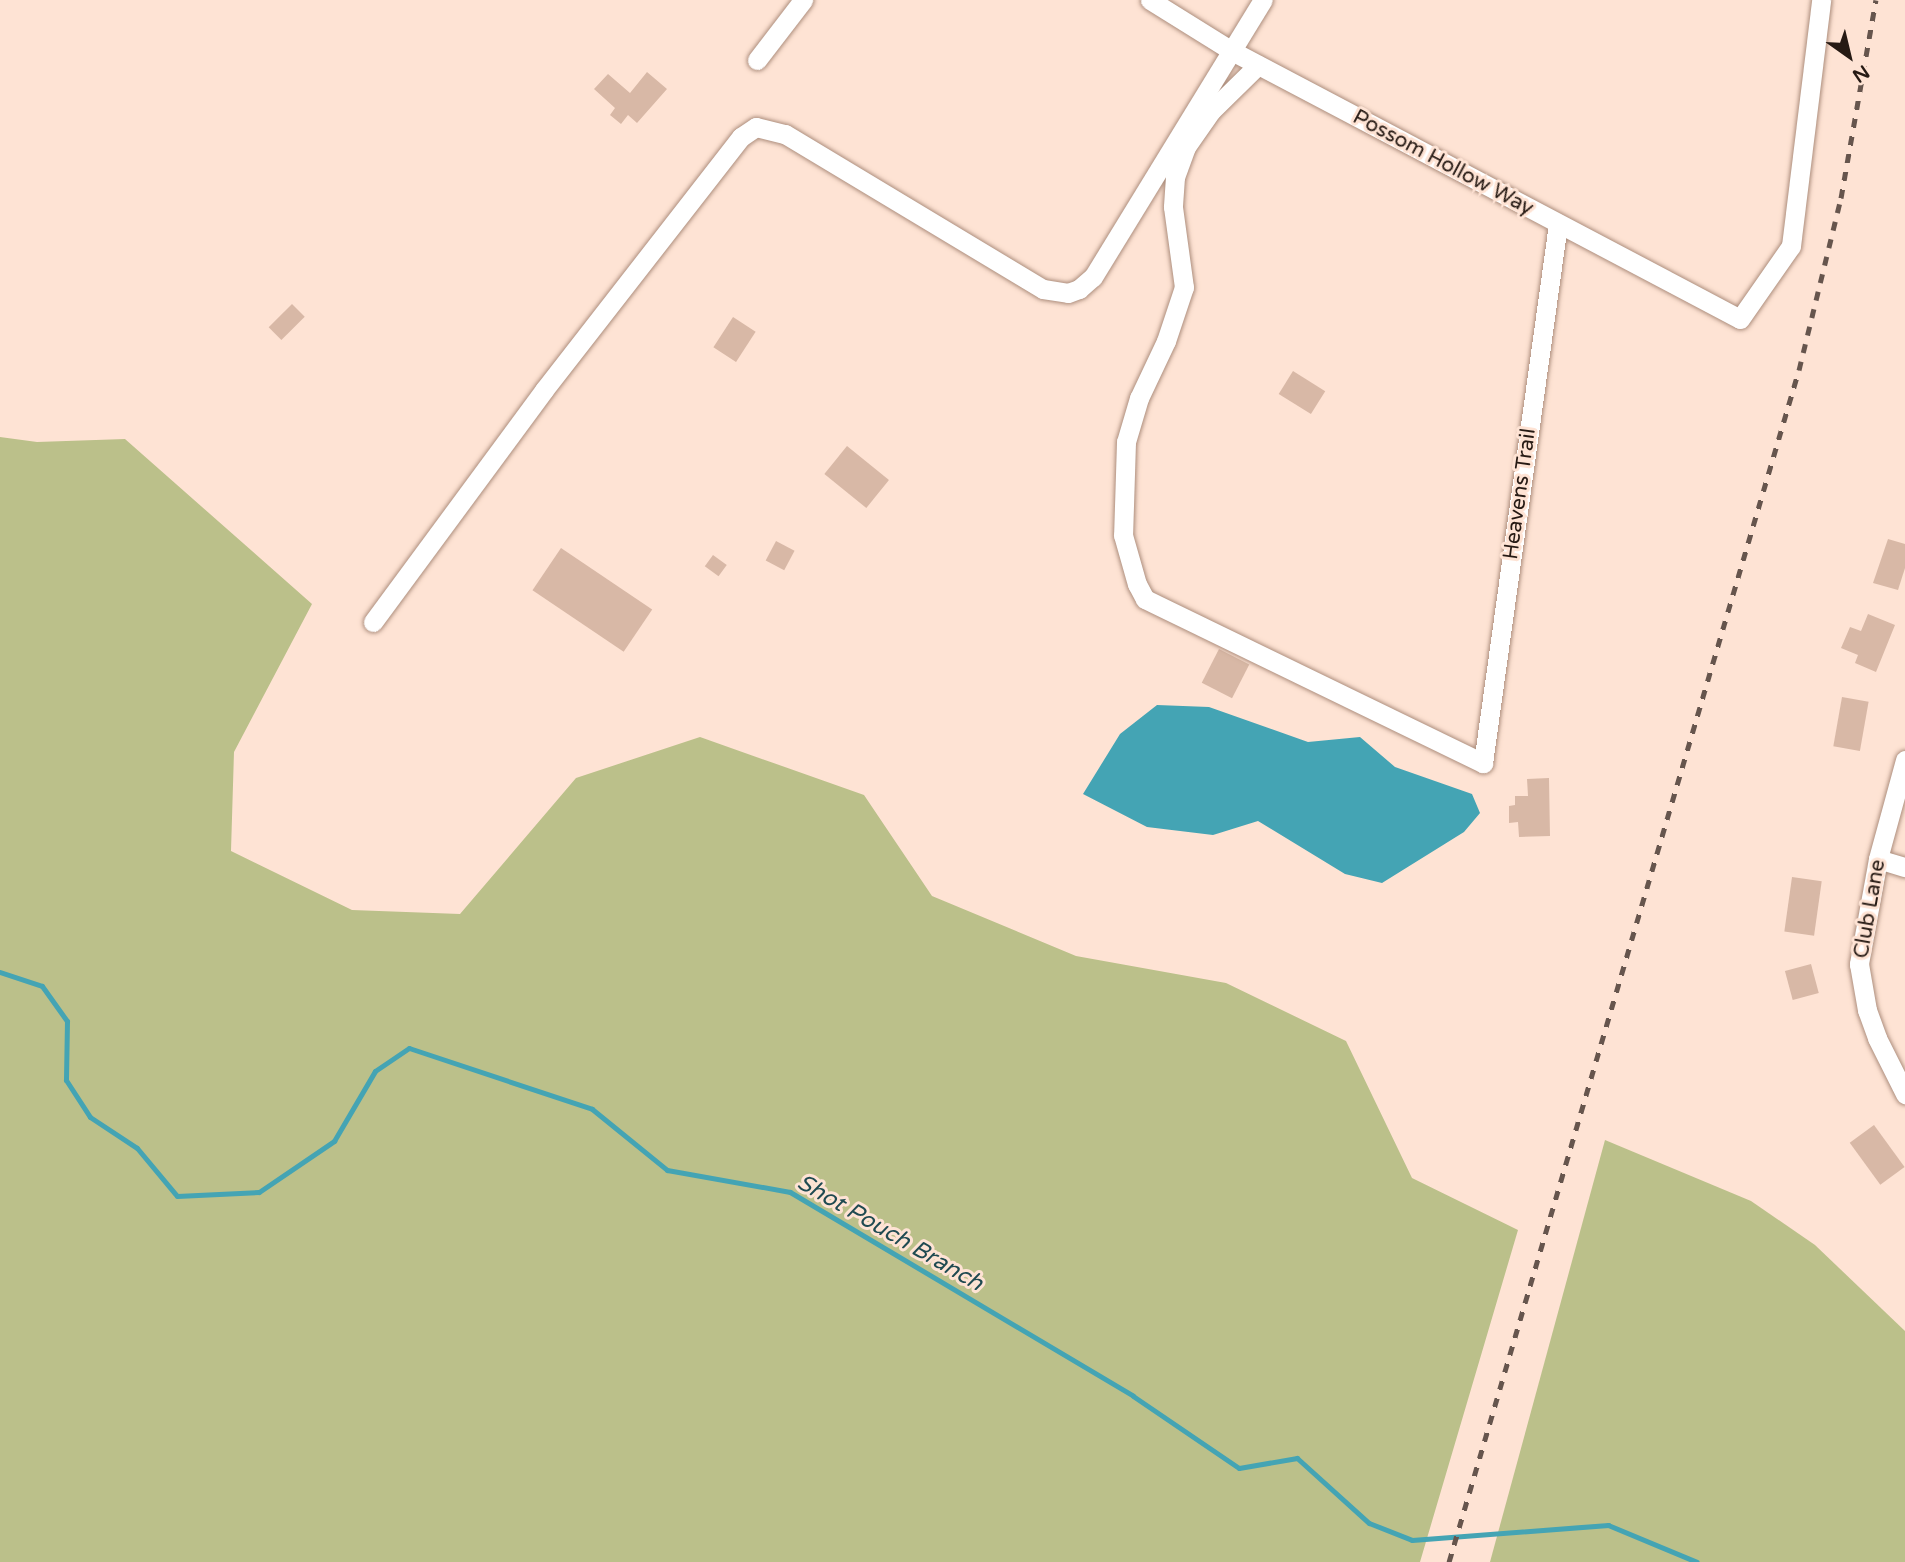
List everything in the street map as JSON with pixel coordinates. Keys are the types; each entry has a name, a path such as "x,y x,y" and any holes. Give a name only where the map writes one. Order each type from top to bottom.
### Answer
{"street":[{"path":"757,61 803,0"},
{"name":"Possom Hollow Way","path":"1150,0 1231,51 1740,319 1791,246 1821,0"},
{"path":"373,622 544,390 741,137 757,127 785,134 1043,289 1068,293 1079,289 1093,277 1263,0"},
{"name":"Heavens Trail","path":"1258,65 1211,111 1186,147 1175,177 1173,207 1184,287 1180,308 1139,398 1126,442 1123,535 1137,584 1145,599 1483,763 1558,224"},
{"name":"Club Lane","path":"1905,760 1878,859 1859,964 1867,1010 1882,1049 1905,1094"},
{"path":"1878,859 1905,867"}],"green space":[{"path":"0,437 37,442 125,439 312,604 234,752 231,851 352,910 460,914 576,778 700,737 864,795 932,896 1076,956 1226,983 1346,1041 1412,1178 1518,1230 1420,1562 0,1562"},
{"path":"1605,1140 1751,1201 1815,1245 1905,1331 1905,1562 1490,1562"}],"water":[{"path":"1157,705 1209,707 1308,742 1360,737 1395,767 1472,794 1480,813 1464,832 1382,883 1345,874 1258,821 1213,835 1147,827 1083,794 1120,734"}],"building":[{"path":"647,72 667,89 637,123 628,115 621,124 610,115 615,108 594,89 608,74 630,93"},
{"path":"292,304 305,317 281,340 269,327"},
{"path":"733,317 756,332 736,362 713,347"},
{"path":"1293,371 1325,391 1311,414 1279,394"},
{"path":"847,446 889,480 866,508 824,474"},
{"path":"1888,539 1905,544 1905,568 1898,590 1873,583"},
{"path":"776,541 795,551 784,570 766,560"},
{"path":"561,548 652,610 624,652 532,590"},
{"path":"713,555 727,565 719,576 705,566"},
{"path":"1868,614 1895,625 1876,672 1855,663 1858,655 1841,648 1850,627 1861,631"},
{"path":"1219,649 1249,664 1232,698 1202,683"},
{"path":"1842,697 1869,702 1860,751 1833,746"},
{"path":"1549,778 1550,836 1519,837 1518,822 1509,823 1509,806 1515,805 1515,796 1528,796 1527,779"},
{"path":"1792,877 1822,881 1814,936 1784,931"},
{"path":"1811,964 1819,993 1793,1000 1785,971"},
{"path":"1874,1125 1905,1167 1880,1185 1850,1143"}],"waterway":[{"name":"Shot Pouch Branch","path":"0,972 42,986 67,1021 66,1080 90,1117 137,1148 177,1196 259,1192 334,1141 375,1071 409,1048 592,1109 667,1170 790,1192 1133,1396 1239,1468 1297,1458 1369,1523 1412,1540 1608,1525 1697,1562"}],"railway":[{"path":"1449,1562 1799,370 1841,198 1876,0"}]}
